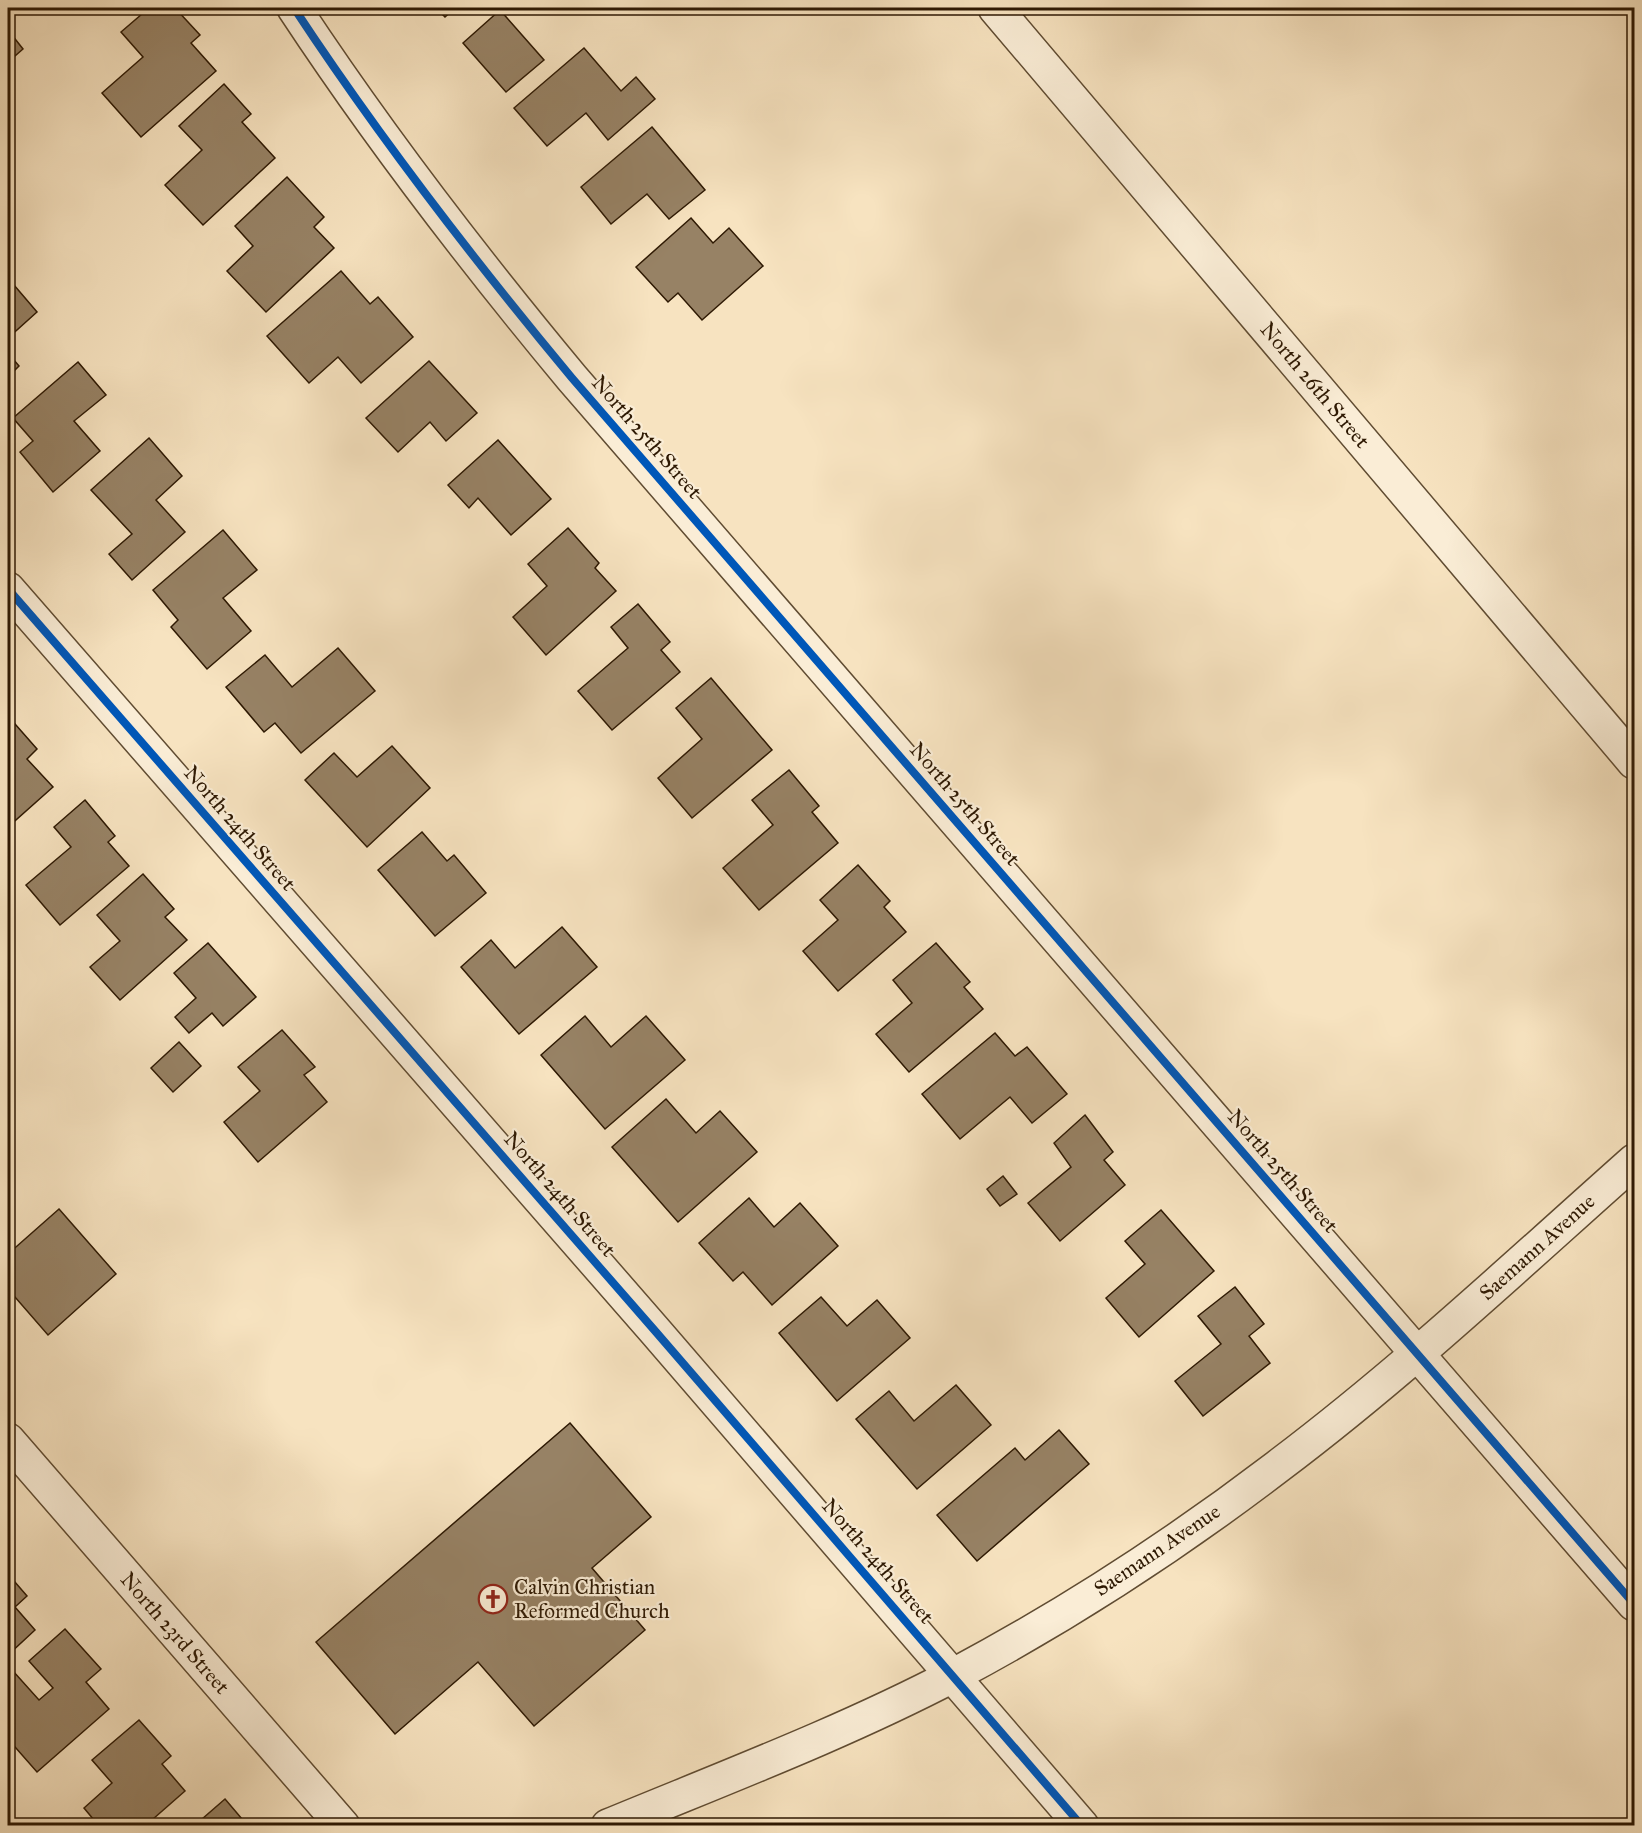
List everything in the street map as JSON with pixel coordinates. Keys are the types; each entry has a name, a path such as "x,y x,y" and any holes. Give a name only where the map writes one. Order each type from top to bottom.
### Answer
{"street":[{"name":"North 25th Street","path":"294,8 397,157 491,281 572,378 1635,1604"},
{"name":"North 26th Street","path":"997,8 1635,762"},
{"name":"North 24th Street","path":"8,590 1082,1826"},
{"name":"Saemann Avenue","path":"608,1826 786,1753 953,1675 1071,1608 1191,1530 1278,1467 1417,1353 1635,1161"},
{"name":"North 23rd Street","path":"8,1440 343,1826"}],"building":[{"path":"149,8 175,8 200,35 191,43 216,71 141,137 102,93 143,57 121,32"},
{"path":"436,8 455,8 445,17"},
{"path":"500,10 544,60 506,92 463,43"},
{"path":"8,30 23,49 8,62"},
{"path":"584,48 621,91 636,77 655,99 608,140 586,113 547,146 514,108"},
{"path":"224,84 251,114 242,122 275,158 203,225 165,185 202,150 179,126"},
{"path":"652,127 705,190 669,219 647,194 611,224 581,187"},
{"path":"287,177 324,217 314,227 334,248 266,312 227,271 253,246 235,226"},
{"path":"691,218 713,243 729,228 763,266 702,320 678,293 668,302 636,267"},
{"path":"341,271 370,304 378,297 413,337 361,383 338,357 309,383 267,336"},
{"path":"8,278 37,312 8,338"},
{"path":"8,353 19,366 8,377"},
{"path":"429,361 477,413 446,441 430,422 398,452 366,418"},
{"path":"78,362 106,395 74,421 100,451 53,492 20,452 33,441 13,418"},
{"path":"149,438 182,476 156,500 185,532 132,580 109,554 132,534 91,490"},
{"path":"498,440 551,499 511,535 478,498 469,508 448,485"},
{"path":"568,528 599,563 595,568 616,591 546,655 513,617 547,586 528,564"},
{"path":"223,530 257,570 223,598 251,631 207,669 171,627 178,620 153,590"},
{"path":"638,604 670,642 661,650 680,672 612,730 578,691 628,648 611,627"},
{"path":"338,648 375,691 301,753 275,723 264,732 226,687 265,655 292,687"},
{"path":"711,678 772,750 692,818 658,778 702,739 676,708"},
{"path":"8,716 37,749 27,759 53,787 8,827"},
{"path":"392,746 430,788 367,847 305,780 334,753 357,777"},
{"path":"789,770 819,806 812,812 838,843 759,910 723,868 773,825 752,800"},
{"path":"85,800 115,836 108,842 129,866 60,925 26,885 71,847 54,827"},
{"path":"422,832 447,861 454,855 486,893 435,936 378,870"},
{"path":"858,865 890,901 884,907 906,932 838,991 803,951 838,920 820,900"},
{"path":"143,874 174,909 165,917 187,940 120,1000 90,967 120,941 97,915"},
{"path":"562,927 597,967 519,1034 461,967 491,940 515,968"},
{"path":"208,943 256,997 223,1026 212,1013 189,1033 175,1017 196,998 174,973"},
{"path":"936,943 970,982 964,987 983,1009 909,1072 876,1034 912,1003 893,980"},
{"path":"585,1016 611,1047 646,1016 685,1060 605,1129 541,1055"},
{"path":"282,1030 315,1067 304,1075 327,1102 258,1162 224,1122 260,1091 238,1067"},
{"path":"995,1033 1015,1056 1027,1047 1067,1094 1032,1123 1010,1097 960,1139 922,1094"},
{"path":"179,1042 201,1066 173,1092 151,1068"},
{"path":"666,1099 696,1133 720,1111 757,1152 678,1222 612,1147"},
{"path":"1085,1115 1113,1152 1104,1160 1125,1185 1060,1241 1028,1203 1071,1167 1054,1143"},
{"path":"1003,1176 1017,1194 1000,1206 987,1189"},
{"path":"749,1198 774,1227 800,1203 838,1246 772,1305 743,1272 733,1281 699,1243"},
{"path":"59,1209 116,1274 48,1335 8,1289 8,1254"},
{"path":"1161,1210 1214,1271 1139,1337 1106,1298 1145,1264 1125,1241"},
{"path":"1235,1287 1264,1324 1249,1336 1270,1363 1203,1416 1175,1381 1221,1344 1198,1316"},
{"path":"821,1297 847,1326 877,1300 910,1338 837,1401 779,1333"},
{"path":"956,1385 991,1425 917,1489 856,1419 889,1391 914,1421"},
{"name":"Calvin Christian Reformed Church","path":"570,1423 651,1517 592,1568 645,1630 534,1726 478,1662 395,1734 316,1642"},
{"path":"1059,1430 1089,1464 977,1561 937,1515 1015,1448 1025,1460"},
{"path":"8,1574 27,1596 15,1607 35,1630 8,1655"},
{"path":"65,1629 101,1669 86,1682 109,1709 37,1772 8,1739 8,1675 13,1671 39,1700 53,1688 29,1661"},
{"path":"139,1720 171,1756 162,1764 185,1791 145,1826 99,1826 84,1808 112,1783 92,1760"},
{"path":"225,1799 248,1826 194,1826"}],"cycle path":[{"path":"294,8 359,104 428,197 572,378 1634,1604"},
{"path":"8,589 656,1332 1082,1826"}],"place":[{"name":"Calvin Christian Reformed Church","path":"493,1599"}]}
